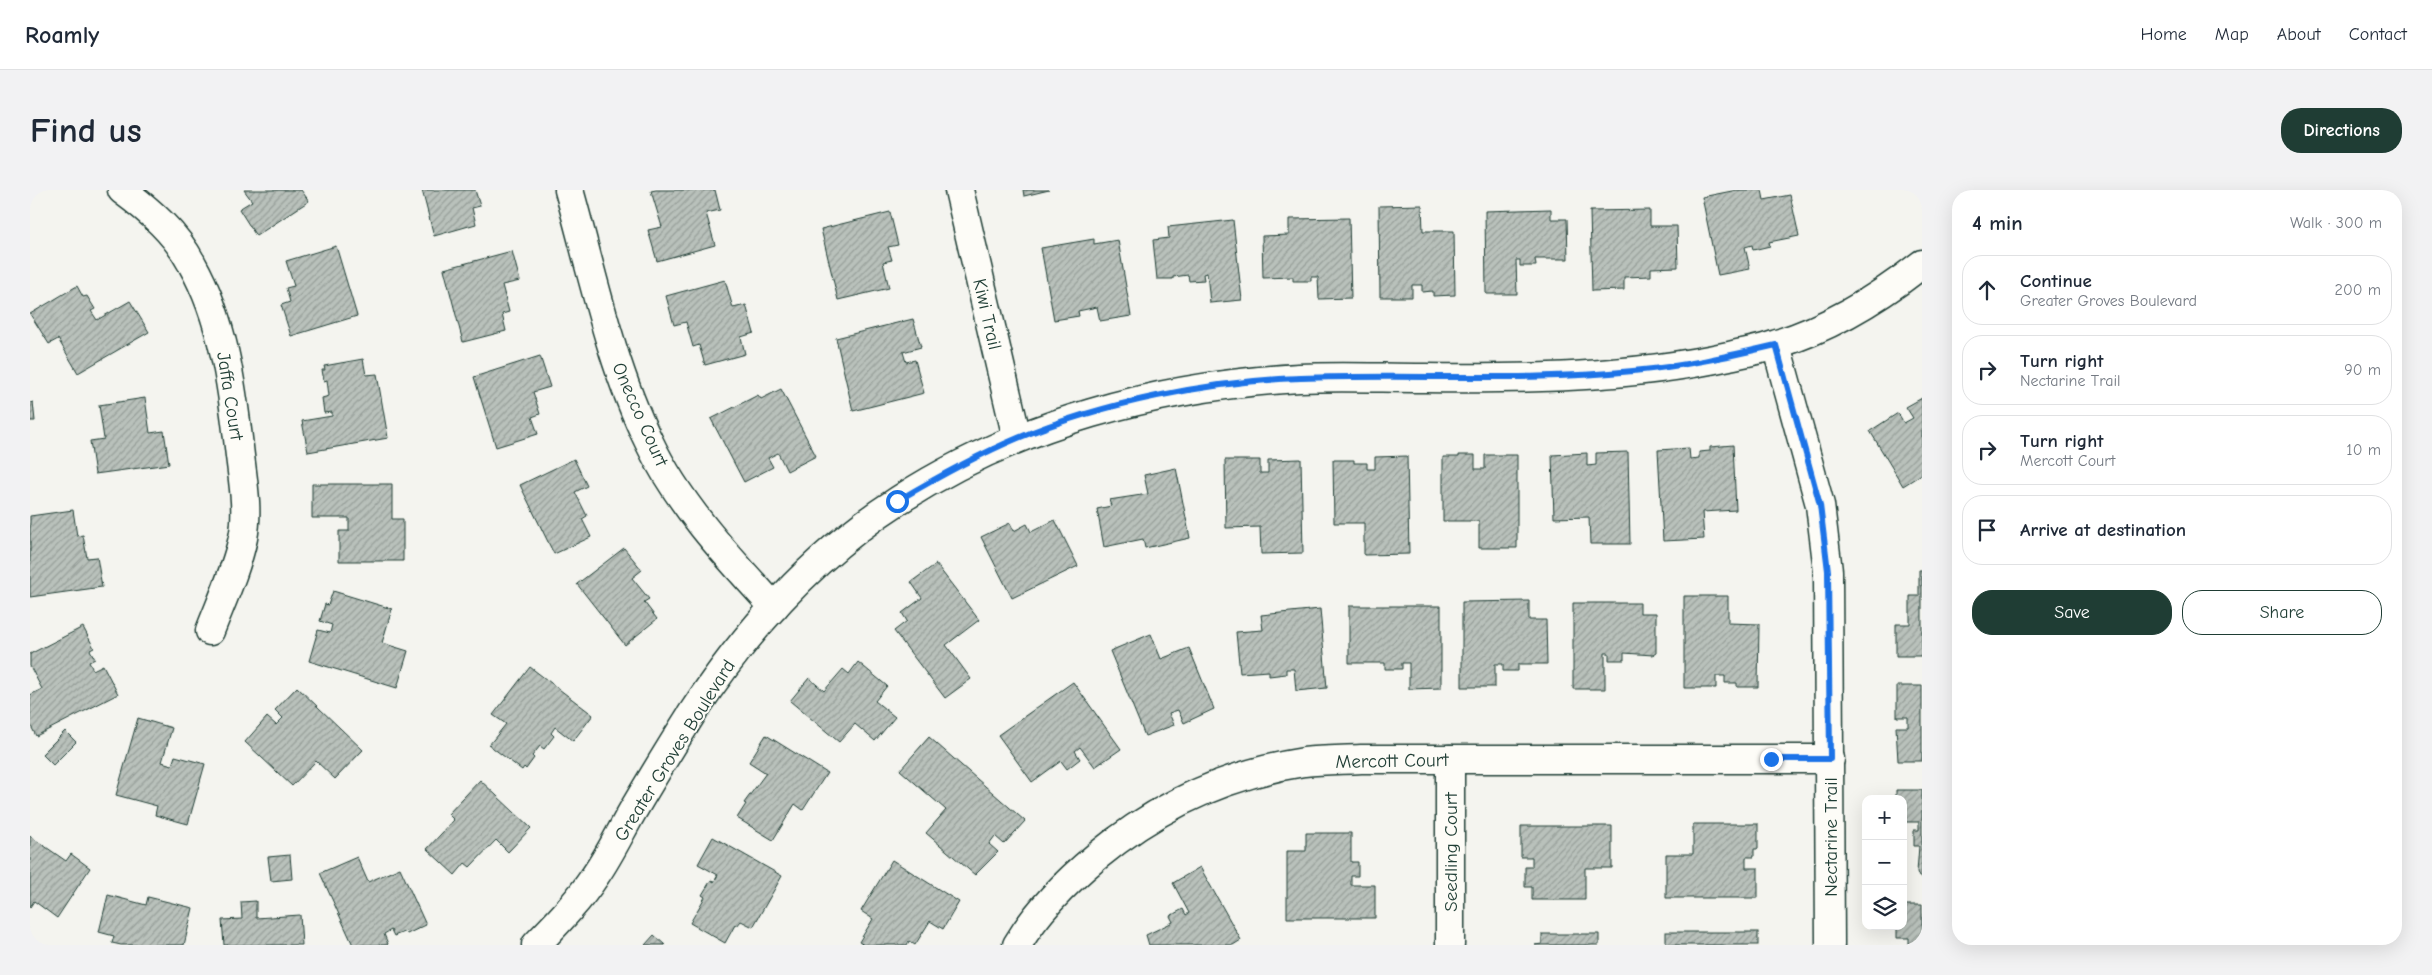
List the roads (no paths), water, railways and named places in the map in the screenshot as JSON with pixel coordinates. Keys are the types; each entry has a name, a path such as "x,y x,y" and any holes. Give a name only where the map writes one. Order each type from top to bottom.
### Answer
{"street":[{"name":"Jaffa Court","path":"122,190 146,208 170,232 192,263 204,288 222,342 233,392 244,499 243,536 234,572 210,631"},
{"name":"Onecco Court","path":"569,190 615,356 649,442 677,491 721,550 774,607"},
{"name":"Kiwi Trail","path":"959,190 1017,438"},
{"name":"Greater Groves Boulevard","path":"536,945 570,910 597,874 692,714 728,661 774,607 838,545 897,501 950,470 1017,438 1063,421 1131,402 1218,386 1300,378 1488,378 1634,371 1707,360 1776,345 1861,305 1922,264"},
{"name":"Nectarine Trail","path":"1776,345 1820,505 1828,571 1830,945"},
{"name":"Mercott Court","path":"1017,945 1038,916 1073,876 1123,835 1159,812 1191,796 1231,780 1306,762 1361,759 1830,759"},
{"name":"Seedling Court","path":"1450,759 1450,945"}]}
